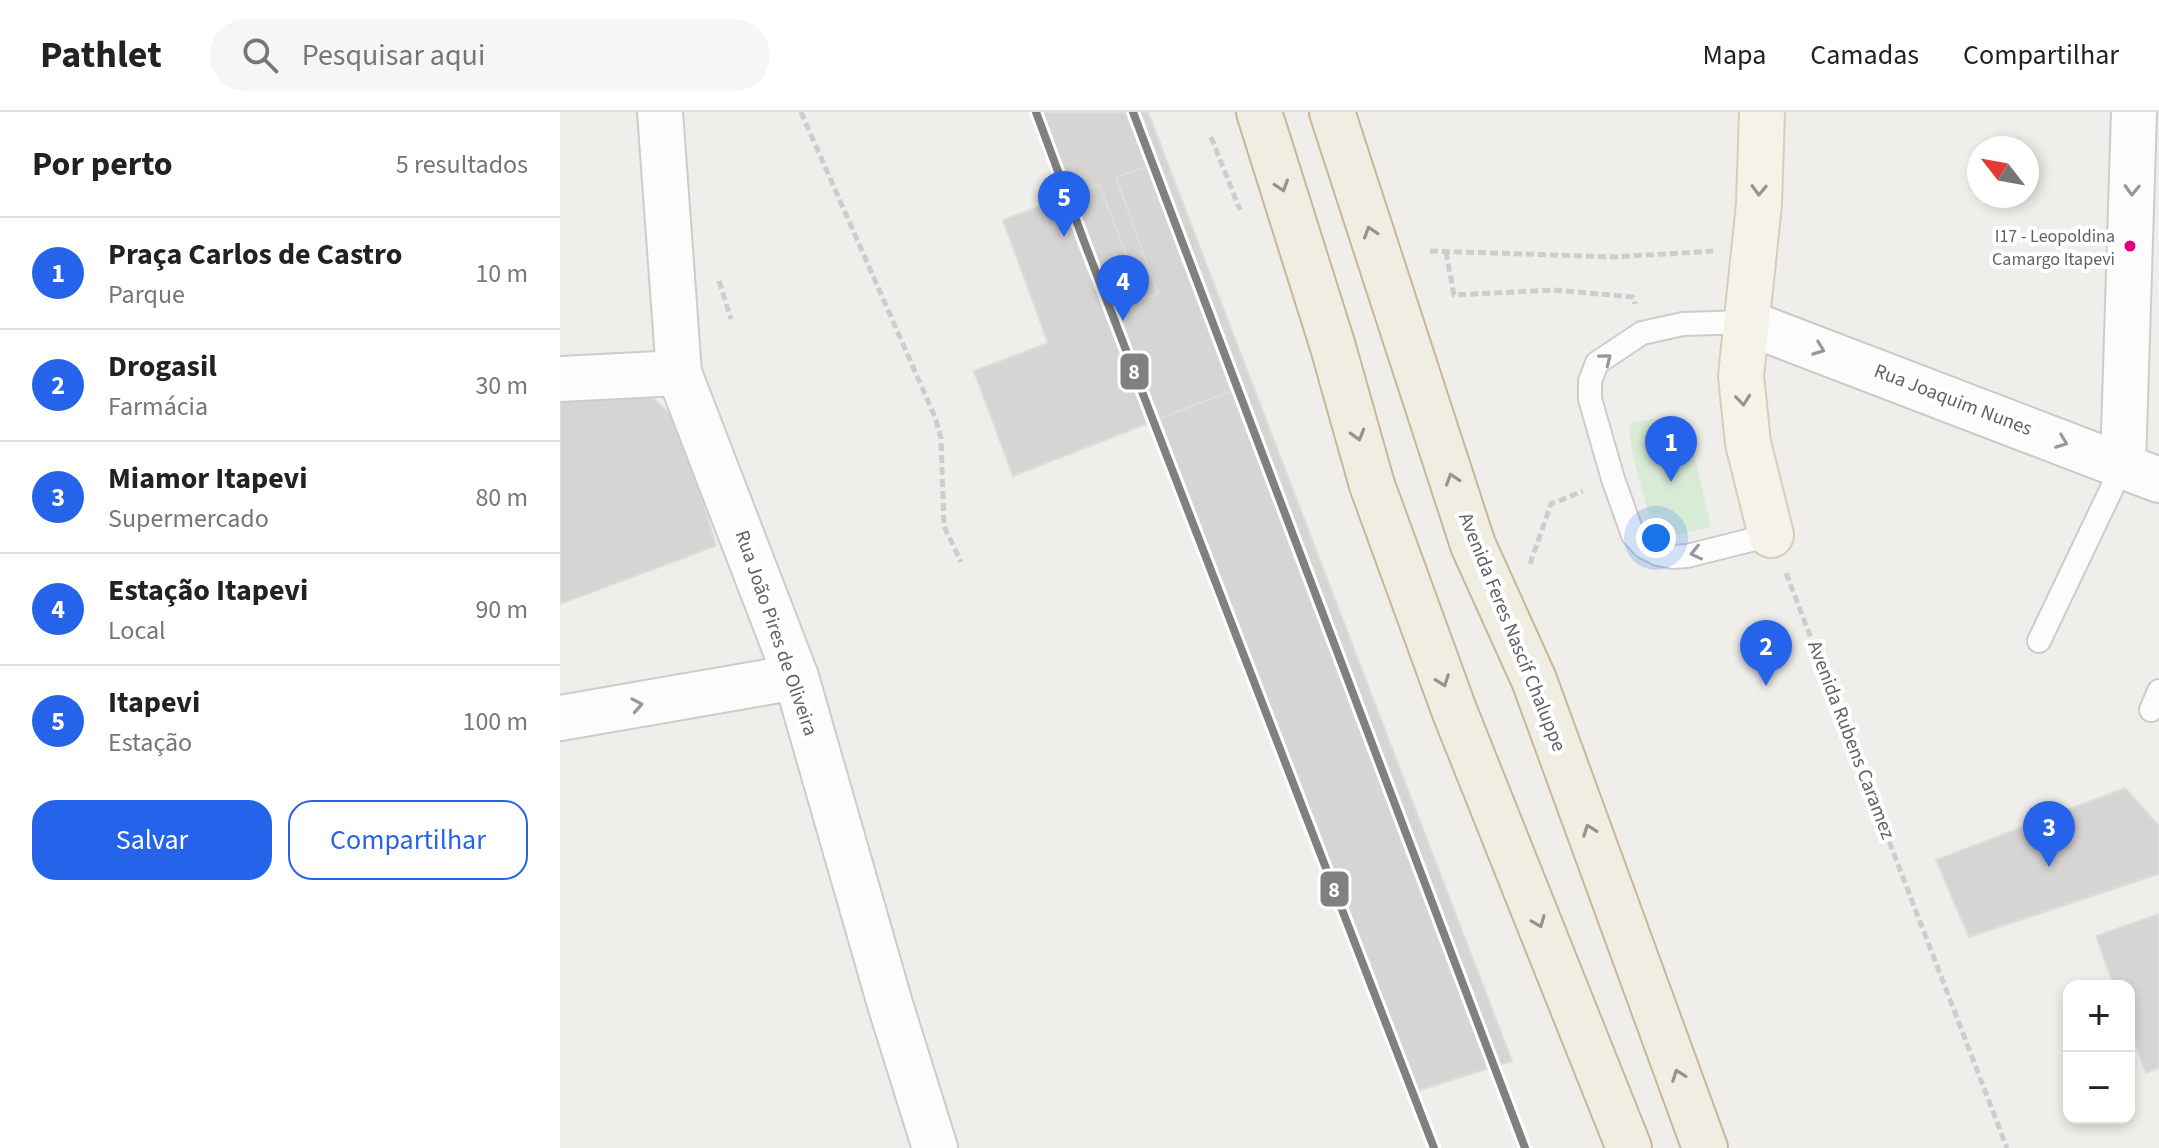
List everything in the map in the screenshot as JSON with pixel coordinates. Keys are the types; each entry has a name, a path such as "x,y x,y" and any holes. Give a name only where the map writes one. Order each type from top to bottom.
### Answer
{"highway":[{"path":"1259,112 1333,347 1372,485 1454,710 1629,1148"},
{"name":"Avenida Feres Nascif Chaluppe","path":"1332,112 1473,545 1534,680 1705,1148"}],"main road":[{"path":"1762,112 1759,204 1741,376 1748,443 1771,535"}],"street":[{"name":"Rua João Pires de Oliveira","path":"660,112 679,373 796,677 935,1148"},
{"path":"2134,112 2141,472"},
{"name":"Rua Joaquim Nunes","path":"1746,322 2141,472"},
{"path":"560,379 679,373"},
{"path":"560,718 796,677"}],"lane":[{"path":"1746,322 1683,324 1642,333 1597,363 1590,381 1590,399 1633,535 1644,547 1658,554 1687,556 1771,535"},
{"path":"2039,641 2141,472"}],"path":[{"path":"801,112 935,417 941,438 944,526 961,562"},
{"path":"1430,251 1615,257 1720,250"},
{"path":"1446,252 1454,295 1554,290 1633,297 1642,333"},
{"name":"Avenida Rubens Caramez","path":"1771,535 2007,1148"}],"green space":[{"path":"1673,417 1686,420 1711,527 1676,535 1655,548 1650,517 1633,457 1629,426 1632,422"}],"building":[{"path":"1036,112 1148,112 1512,1061 1414,1092"},
{"path":"1153,164 1231,391 1013,476 974,371 1048,343 1003,220 1099,184 1143,299 1158,294 1116,177"},
{"path":"633,384 659,403 681,427 716,546 560,604 560,392"},
{"path":"2125,788 2159,826 2159,874 1969,937 1936,860"},
{"path":"2159,914 2159,1068 2146,1073 2135,1043 2135,980 2112,980 2096,936"}],"transit line":[{"name":"8","path":"1036,112 1434,1148"},
{"name":"8","path":"1133,112 1525,1148"}],"place":[{"name":"Itapevi","path":"1064,237"},
{"name":"I17 - Leopoldina Camargo Itapevi","path":"2130,246"},
{"name":"Estação Itapevi","path":"1123,321"},
{"name":"Praça Carlos de Castro","path":"1671,482"},
{"name":"Drogasil","path":"1766,686"},
{"name":"Miamor Itapevi","path":"2049,867"}]}
